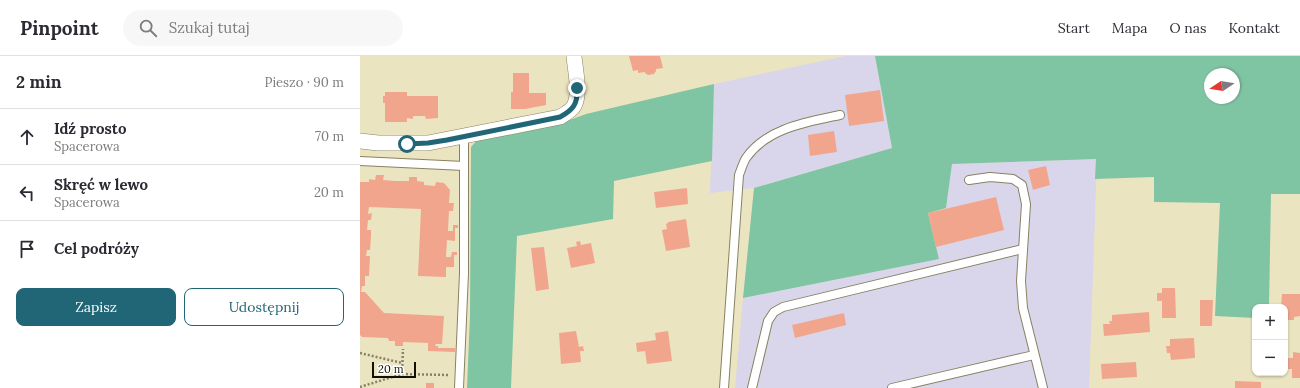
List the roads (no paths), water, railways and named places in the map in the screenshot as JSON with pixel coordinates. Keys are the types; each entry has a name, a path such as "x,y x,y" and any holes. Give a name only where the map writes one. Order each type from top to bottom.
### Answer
{"street":[{"path":"360,141 378,143 428,143 560,117 568,113 574,107 577,97 574,56"}],"lane":[{"path":"724,388 739,175 746,158 760,143 776,133 805,123 840,115"},
{"path":"459,388 464,273 464,137"},
{"path":"360,161 464,166"},
{"path":"969,180 990,178 1013,179 1022,185 1026,204 1021,281 1023,308 1042,388"},
{"path":"752,388 768,321 774,312 783,307 1023,249"},
{"path":"892,388 1034,355"}]}
